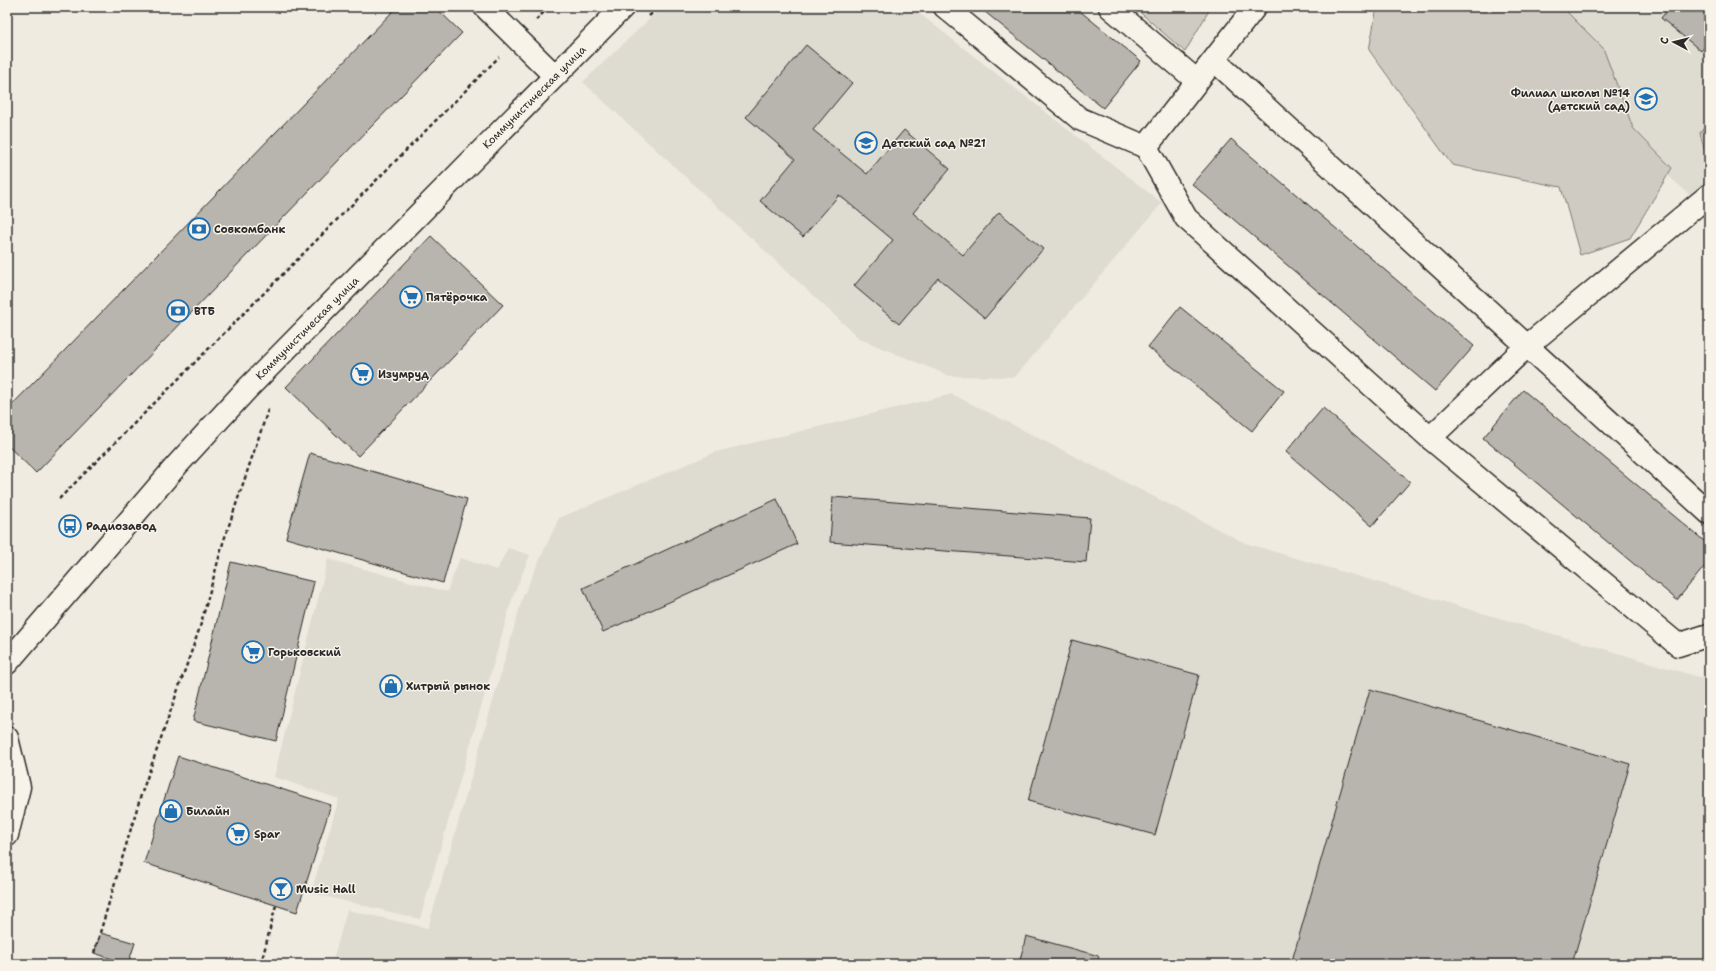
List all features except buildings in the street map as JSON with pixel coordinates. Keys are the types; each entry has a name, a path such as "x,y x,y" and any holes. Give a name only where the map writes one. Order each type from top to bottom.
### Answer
{"street":[{"path":"484,7 555,76"},
{"name":"Коммунистическая улица","path":"7,663 177,465 246,390 623,7"},
{"path":"945,7 1080,119 1146,147 1186,218 1430,438 1678,645 1709,635"},
{"path":"1110,7 1197,81"},
{"path":"1146,147 1255,7"},
{"path":"1214,60 1709,513"},
{"path":"1430,438 1527,346 1709,195"},
{"path":"7,738 19,787 7,835"}],"path":[{"path":"59,499 549,7"},
{"path":"648,17 659,7"},
{"path":"94,953 141,795 200,627 223,543 271,401"},
{"path":"261,964 276,906"}],"shaded area":[{"name":"Детский сад №21","path":"662,7 911,7 1162,203 1015,377 950,376 860,339 583,82"},
{"path":"1134,7 1211,7 1185,52"},
{"path":"1377,7 1562,7 1603,48 1633,128 1672,168 1630,238 1580,255 1561,187 1452,165 1369,50"},
{"name":"Филиал школы №14 (детский сад)","path":"1478,7 1709,7 1709,192 1699,203"},
{"path":"1709,121 1709,168 1700,133"},
{"path":"952,394 1245,543 1709,680 1709,964 332,964 347,910 428,928 523,596 559,518 716,452"},
{"name":"Хитрый рынок","path":"508,548 530,555 513,596 420,919 311,893 339,799 274,777 328,559 447,592 460,558 497,570"}],"place":[{"name":"Филиал школы №14 (детский сад)","path":"1646,99"},
{"name":"Детский сад №21","path":"866,143"},
{"name":"Совкомбанк","path":"199,229"},
{"name":"Пятёрочка","path":"411,297"},
{"name":"ВТБ","path":"178,311"},
{"name":"Изумруд","path":"362,374"},
{"name":"Радиозавод","path":"70,526"},
{"name":"Горьковский","path":"253,652"},
{"name":"Хитрый рынок","path":"391,686"},
{"name":"Билайн","path":"171,811"},
{"name":"Spar","path":"238,834"},
{"name":"Music Hall","path":"281,889"}]}
